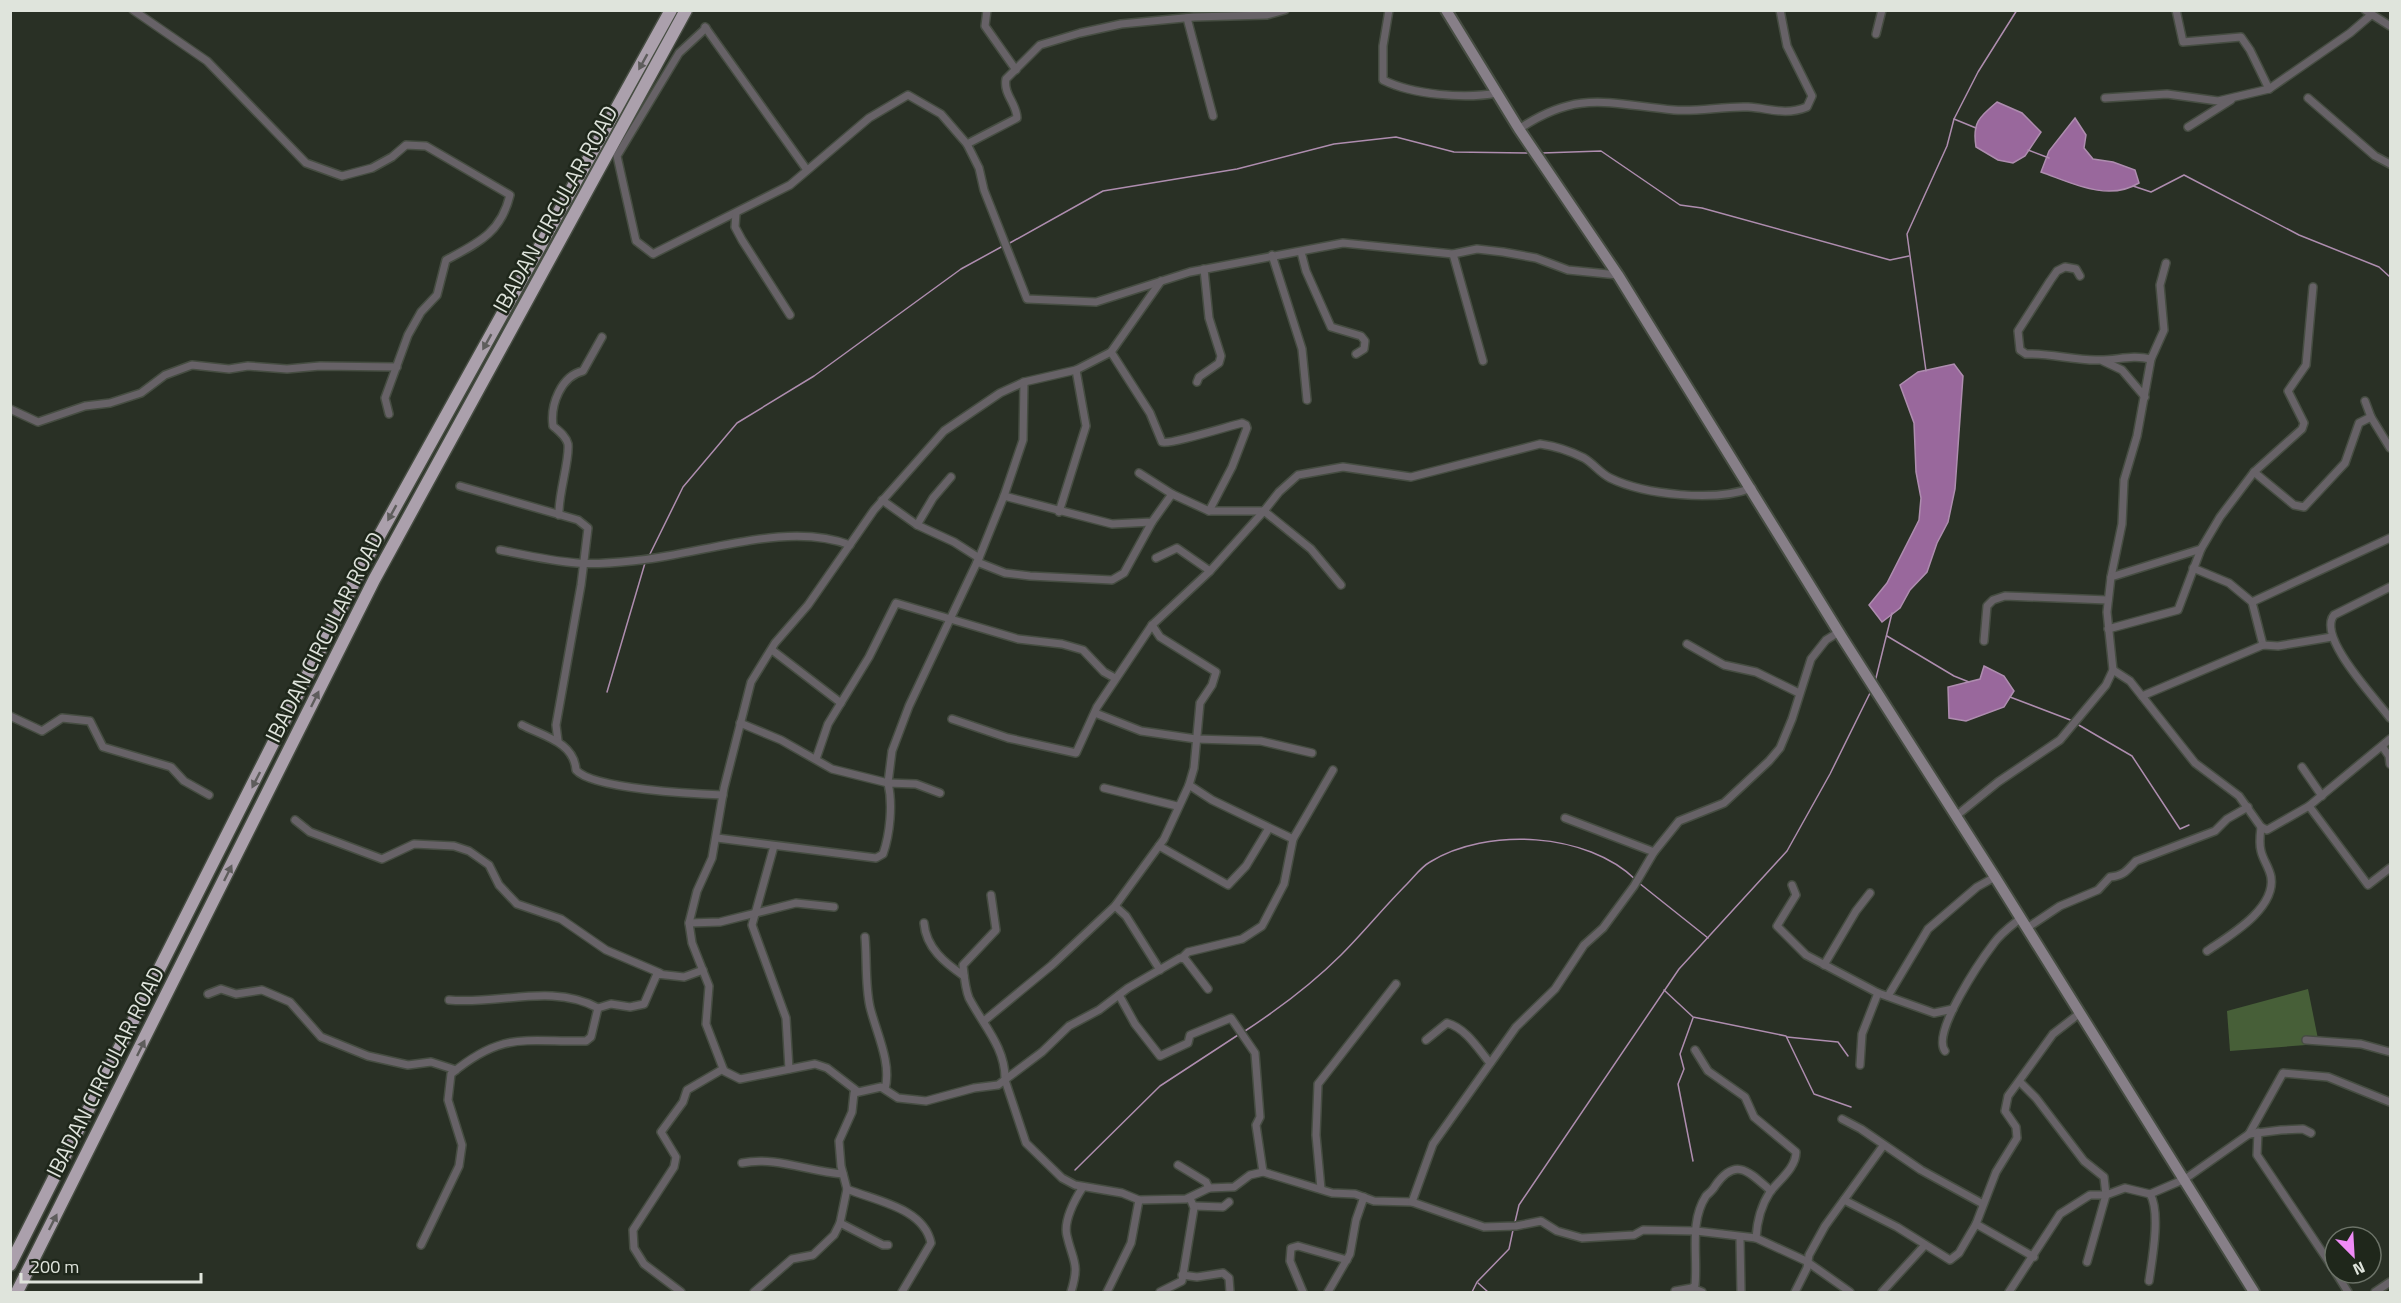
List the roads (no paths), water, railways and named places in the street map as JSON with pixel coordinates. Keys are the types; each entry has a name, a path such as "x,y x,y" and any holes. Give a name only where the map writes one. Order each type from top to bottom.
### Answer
{"highway":[{"name":"IBADAN CIRCULAR ROAD","path":"10,1265 362,567 671,10"},
{"name":"IBADAN CIRCULAR ROAD","path":"17,1293 374,580 686,10"}],"main road":[{"path":"1446,10 1519,129 1618,275 1752,488 1839,632 2185,1179 2254,1293"}],"street":[{"path":"133,10 207,61 306,163 342,176 372,168 393,157 406,145 426,146 510,195 506,213 496,228 479,242 446,260 437,295 421,312 408,335 385,398 389,414"},
{"path":"987,10 985,26 1016,70"},
{"path":"967,144 1017,118 1017,112 1005,85 1006,80 1040,45 1121,24 1191,15 1267,15 1285,10"},
{"path":"1389,10 1383,46 1383,80 1449,96 1475,98 1497,93"},
{"path":"1519,129 1542,113 1600,100 1675,110 1750,107 1767,112 1785,112 1807,107 1812,96 1787,46 1780,10"},
{"path":"1876,34 1882,10"},
{"path":"2176,10 2183,42 2241,37 2269,89"},
{"path":"2105,98 2167,94 2218,100 2236,98 2269,89 2350,33 2368,13 2391,26"},
{"path":"1191,15 1214,116"},
{"path":"807,170 705,27 679,53 617,156 636,241 653,254 790,185 869,118 908,95 941,114 967,144 979,168 984,190 1027,299 1096,302 1204,269 1343,243 1453,254 1477,249 1503,252 1536,258 1568,270 1618,275"},
{"path":"2188,127 2236,98"},
{"path":"2308,98 2375,156 2391,164"},
{"path":"736,213 735,227 790,315"},
{"path":"1301,252 1306,271 1331,327 1361,336 1365,341 1364,349 1356,354"},
{"path":"1453,254 1483,361"},
{"path":"1272,255 1290,302 1302,349 1307,400"},
{"path":"1956,816 1998,782 2060,740 2099,694 2113,670 2108,630 2110,577 2122,524 2124,480 2137,436 2151,359 2164,330 2160,285 2166,263"},
{"path":"2080,276 2076,269 2069,267 2057,272 2018,331 2018,346 2026,354 2101,360 2134,356 2151,359"},
{"path":"1197,381 1199,377 1219,363 1221,356 1209,318 1204,269"},
{"path":"857,1091 827,1068 815,1064 740,1079 723,1069 706,1024 709,986 692,943 689,923 697,891 709,867 717,838 723,795 751,682 882,500 944,431 1000,393 1024,382 1076,369 1111,352 1161,281"},
{"path":"2108,630 2174,613 2181,603 2201,549 2220,517 2254,472 2296,435 2304,423 2288,391 2306,365 2313,287"},
{"path":"559,515 558,501 568,444 563,435 553,426 552,414 564,383 571,375 583,371 602,337"},
{"path":"1111,352 1150,413 1162,442 1169,444 1198,433 1246,424 1247,428 1232,467 1209,511"},
{"path":"2101,360 2122,370 2145,397"},
{"path":"10,409 38,422 84,406 110,403 141,393 165,375 192,365 229,369 248,366 287,369 320,366 397,367"},
{"path":"1059,512 1086,426 1076,369"},
{"path":"717,838 880,856 886,842 891,796 888,783 892,751 949,620 978,560 1004,496 1023,440 1024,382"},
{"path":"2365,401 2371,417 2391,448"},
{"path":"2254,472 2294,505 2304,507 2345,463 2359,423 2371,417"},
{"path":"952,719 1008,738 1074,754 1116,678 1152,625 1210,571 1279,492 1298,474 1343,467 1411,477 1540,444 1560,448 1584,458 1613,479 1648,490 1723,494 1752,488"},
{"path":"1139,473 1173,494 1209,511 1264,511 1311,549 1341,585"},
{"path":"917,525 933,498 951,477"},
{"path":"460,486 578,520 588,528 556,724 558,741"},
{"path":"882,500 917,525 954,542 978,560 1005,573 1112,580 1124,573 1152,522 1173,494"},
{"path":"1004,496 1112,524 1152,522"},
{"path":"500,550 583,563 657,558 747,542 804,535 832,538 850,545"},
{"path":"2252,602 2391,538"},
{"path":"1156,558 1177,549 1210,571"},
{"path":"2110,577 2201,549"},
{"path":"2193,568 2229,584 2252,602 2263,645"},
{"path":"2391,587 2334,615 2331,621 2332,637 2341,655 2388,708 2391,718"},
{"path":"1984,641 1987,606 1993,600 2019,596 2038,600 2108,600"},
{"path":"816,759 828,724 896,603 1018,639 1062,644 1083,650 1104,672 1116,678"},
{"path":"984,1021 1052,965 1115,906 1159,846 1177,806 1190,785 1200,703 1212,685 1215,672 1160,637 1152,625"},
{"path":"1412,1202 1433,1144 1516,1028 1555,989 1584,945 1603,928 1634,886 1654,852 1680,821 1724,803 1780,748 1811,659 1826,640 1839,632"},
{"path":"2142,696 2263,645 2278,646 2332,637"},
{"path":"1687,644 1724,665 1756,672 1799,693"},
{"path":"772,650 841,703"},
{"path":"2113,670 2130,681 2195,763 2239,796 2261,827 2267,830 2309,806 2391,739"},
{"path":"1095,713 1141,731 1196,739 1262,741 1312,753"},
{"path":"10,716 42,731 62,718 90,721 103,747 171,767 184,781 209,795"},
{"path":"740,723 781,740 832,769 888,783 916,784 940,793"},
{"path":"522,725 558,741 572,756 581,776 671,794 723,795"},
{"path":"2382,746 2391,764"},
{"path":"2302,767 2322,795"},
{"path":"754,1293 792,1259 813,1255 834,1235 840,1223 847,1189 839,1141 852,1112 854,1093 874,1086 885,1089 898,1098 926,1101 974,1088 998,1085 1042,1052 1069,1026 1099,1010 1188,952 1242,939 1262,926 1284,884 1293,839 1333,770"},
{"path":"1190,785 1212,800 1293,839"},
{"path":"1104,788 1177,806"},
{"path":"2309,806 2368,885 2391,868"},
{"path":"1945,1051 1942,1047 1942,1034 1953,1009 1994,943 2024,923 2098,890 2110,877 2118,878 2136,861 2215,831 2227,819 2248,807"},
{"path":"1565,818 1654,852"},
{"path":"295,820 310,832 382,859 414,844 454,846 469,850 489,864 499,885 517,904 561,919 606,950 662,974 684,977 703,970"},
{"path":"2206,951 2242,928 2263,903 2272,880 2268,864 2260,850 2261,827"},
{"path":"1159,846 1228,885 1246,866 1269,828"},
{"path":"774,846 753,912 752,925 786,1018 789,1069"},
{"path":"1888,996 1928,928 1977,887 1995,877"},
{"path":"1792,885 1796,895 1786,908 1786,914 1778,929 1806,955 1878,993 1934,1013 1953,1009"},
{"path":"1824,965 1856,911 1870,893"},
{"path":"991,895 996,930 963,965 968,996 998,1047 1005,1070 1005,1080 1026,1143 1062,1178 1083,1187 1122,1193 1139,1200 1190,1198 1209,1188 1234,1187 1250,1175 1263,1172 1374,1201 1412,1202 1484,1227 1515,1226 1541,1221 1557,1231 1582,1238 1635,1235 1643,1230 1696,1231 1740,1238 1756,1238 1806,1261 1850,1293"},
{"path":"689,923 720,922 796,903 834,907"},
{"path":"1115,906 1126,916 1160,970"},
{"path":"924,923 928,941 936,953 964,976"},
{"path":"865,937 870,1005 879,1032 885,1069 885,1089"},
{"path":"1182,958 1208,989"},
{"path":"449,1000 466,1002 557,997 580,998 598,1008 611,1005 630,1007 644,1004 653,977 662,974"},
{"path":"1321,1189 1316,1135 1318,1084 1396,984"},
{"path":"208,994 221,989 236,994 262,990 290,1002 321,1037 330,1041 368,1056 408,1065 431,1062 456,1070"},
{"path":"1860,1065 1864,1025 1878,993"},
{"path":"1119,995 1135,1024 1160,1056 1188,1043 1190,1035 1199,1030 1231,1018 1255,1053 1260,1117 1256,1125 1263,1172"},
{"path":"421,1245 459,1166 462,1145 448,1100 451,1074 499,1043 529,1039 586,1041 591,1037 598,1008"},
{"path":"1844,1200 1948,1259 1954,1259 1976,1224 1996,1172 2017,1138 2018,1133 2007,1117 2005,1104 2053,1034 2080,1012"},
{"path":"1426,1040 1447,1023 1469,1038 1490,1063"},
{"path":"2306,1040 2361,1044 2391,1052"},
{"path":"1695,1050 1708,1071 1745,1096 1754,1117 1796,1152 1787,1172 1771,1191 1760,1213 1756,1238"},
{"path":"681,1293 644,1264 634,1248 633,1230 675,1167 676,1157 661,1132 683,1102 687,1090 723,1069"},
{"path":"2249,1134 2283,1073 2328,1077 2391,1102"},
{"path":"2020,1082 2036,1098 2084,1161 2101,1172 2106,1195 2087,1262"},
{"path":"1842,1119 1861,1128 1882,1146 1892,1149 1921,1170 1983,1204"},
{"path":"2021,1293 2011,1290 2060,1214 2090,1195 2106,1195 2125,1188 2150,1194 2185,1179 2249,1134 2303,1129 2311,1132"},
{"path":"2258,1132 2257,1155 2323,1253"},
{"path":"1795,1293 1807,1268 1806,1261 1825,1226 1882,1146"},
{"path":"742,1163 774,1161 822,1173 843,1174"},
{"path":"1178,1165 1206,1182 1209,1188"},
{"path":"1692,1288 1696,1278 1696,1231 1707,1195 1722,1174 1729,1170 1747,1171 1771,1191"},
{"path":"1071,1293 1076,1275 1075,1255 1066,1228 1070,1212 1083,1187"},
{"path":"847,1189 910,1214 922,1222 929,1234 931,1242 902,1293"},
{"path":"2149,1281 2154,1230 2154,1200 2150,1194"},
{"path":"1328,1293 1347,1260 1364,1197"},
{"path":"1160,1293 1178,1289 1194,1206 1190,1198"},
{"path":"1107,1293 1131,1243 1139,1200"},
{"path":"1194,1206 1223,1207 1230,1202"},
{"path":"840,1223 883,1245 888,1245"},
{"path":"1976,1224 2034,1257"},
{"path":"1740,1238 1741,1293"},
{"path":"1882,1293 1925,1245"},
{"path":"1303,1293 1290,1261 1291,1248 1298,1246 1347,1260"},
{"path":"1182,1275 1197,1277 1223,1273 1229,1278 1230,1293"},
{"path":"2375,1293 2391,1282"},
{"path":"1675,1291 1692,1288 1702,1293"}],"waterway":[{"path":"1926,371 1907,234 1947,146 1954,119 1978,72 2017,10"},
{"path":"1954,119 1976,128"},
{"path":"1008,244 1103,191 1237,169 1334,144 1396,137 1454,152 1531,153"},
{"path":"2028,150 2049,158"},
{"path":"1542,153 1601,151 1680,205 1702,208 1890,260 1909,256"},
{"path":"2133,186 2151,192 2184,175 2299,235 2379,267 2390,277"},
{"path":"649,556 683,487 737,423 814,376 961,269 1003,246"},
{"path":"607,692 645,563"},
{"path":"1875,682 1892,613"},
{"path":"1887,636 1954,676 1969,682"},
{"path":"1515,1222 1519,1205 1679,969 1787,851 1830,774 1871,691"},
{"path":"2010,697 2073,721"},
{"path":"2077,724 2132,756 2180,829 2189,825"},
{"path":"1245,1031 1271,1014 1330,966 1424,867 1453,851 1479,843 1507,840 1536,840 1564,844 1591,852 1615,864 1636,880"},
{"path":"1639,883 1708,938"},
{"path":"1664,990 1693,1017 1786,1036 1814,1094 1851,1107"},
{"path":"1693,1018 1680,1054 1684,1069 1678,1084 1693,1161"},
{"path":"1075,1170 1160,1086 1238,1035"},
{"path":"1787,1037 1838,1042 1848,1056"},
{"path":"1472,1292 1477,1282 1509,1249 1513,1230"},
{"path":"1478,1283 1488,1292"}]}
